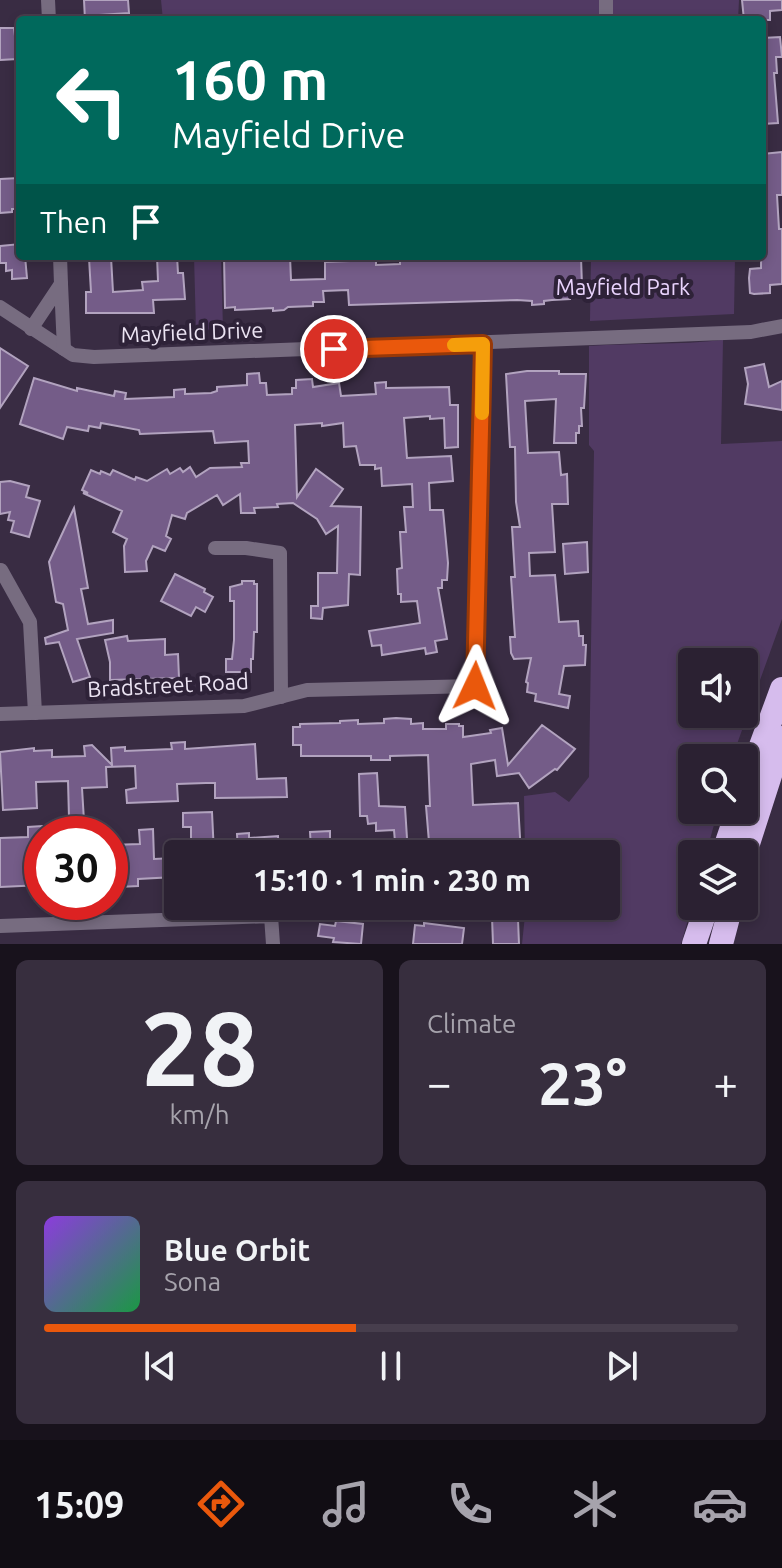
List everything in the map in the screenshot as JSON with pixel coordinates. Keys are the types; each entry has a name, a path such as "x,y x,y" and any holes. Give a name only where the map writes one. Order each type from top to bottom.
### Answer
{"highway":[{"path":"758,754 782,689"},
{"path":"749,840 782,738"},
{"path":"694,944 702,920"},
{"path":"721,944 727,920"}],"street":[{"path":"60,260 64,349"},
{"path":"31,329 61,284"},
{"name":"Mayfield Drive","path":"0,307 73,355 94,357 751,332 782,326"},
{"name":"Bradstreet Road","path":"0,714 244,706 307,690 475,686 483,344"},
{"path":"215,548 280,553 281,697"},
{"path":"1,570 30,622 35,713"},
{"path":"0,926 271,916 273,944"}],"green space":[{"path":"161,0 739,0 738,16 163,16"},
{"path":"194,260 221,260 223,329 196,330"},
{"name":"Mayfield Park","path":"591,260 735,260 734,314 590,321"},
{"path":"723,340 721,444 782,441 782,619 758,686 758,648 678,648 678,728 743,728 737,744 678,744 678,824 714,824 710,840 678,840 678,920 688,920 681,944 522,944 525,920 620,920 620,840 525,840 524,796 555,792 569,802 589,777 594,451 589,445 589,346"}],"building":[{"path":"84,0 128,0 129,13 85,16"},
{"path":"742,0 782,0 782,10 770,11 770,20 766,20 766,16 744,16"},
{"path":"0,28 14,28 16,59 0,60"},
{"path":"780,37 782,57 776,57 777,73 774,73 778,123 766,124 766,38"},
{"path":"782,152 782,195 777,195 779,229 782,229 782,284 770,285 770,293 754,294 750,293 750,269 761,268 761,260 766,260 766,154"},
{"path":"16,178 16,209 12,212 0,213 0,179"},
{"path":"16,244 16,260 25,260 27,278 12,279 12,270 6,271 6,263 0,263 0,246"},
{"path":"89,260 111,260 113,292 143,290 142,282 158,281 157,260 177,260 178,273 183,273 185,299 153,300 154,313 86,313 86,292 91,292"},
{"path":"224,260 290,260 291,280 325,279 325,262 376,260 376,265 400,264 400,260 581,260 582,286 570,287 570,299 544,301 544,304 532,305 532,301 517,300 349,305 348,290 323,291 324,302 313,302 313,306 273,311 273,308 225,308"},
{"path":"0,348 28,366 0,408"},
{"path":"764,364 769,387 782,381 782,410 745,404 748,384 745,368"},
{"path":"527,371 586,374 582,426 576,433 576,443 554,443 556,399 525,401 528,453 559,452 561,475 567,474 568,504 552,504 555,552 529,553 530,576 555,575 559,622 578,621 579,636 583,636 583,645 586,645 585,665 564,666 559,694 570,696 568,708 535,701 536,694 527,692 526,682 531,658 514,659 511,653 510,637 515,637 512,527 520,527 516,502 515,447 510,447 506,374"},
{"path":"259,373 260,383 266,383 267,395 292,394 296,380 312,379 313,387 339,383 341,396 376,394 375,383 386,382 386,388 449,387 450,405 458,405 458,447 445,448 444,418 404,418 407,458 451,456 453,481 429,483 430,510 443,510 448,563 447,580 442,580 442,588 438,588 447,639 435,641 437,652 426,654 425,648 382,655 381,645 372,646 369,631 420,623 417,601 401,602 401,594 398,594 397,569 402,568 400,532 406,532 404,507 413,507 412,484 382,486 381,468 360,465 356,446 344,447 343,423 295,425 297,497 316,469 343,489 331,506 361,507 360,575 349,574 348,605 323,608 322,619 311,618 311,606 318,606 318,573 337,573 338,526 326,534 317,519 293,503 254,508 255,513 241,513 240,494 223,505 217,495 187,513 185,519 172,515 166,536 171,539 165,551 153,546 146,561 147,571 125,572 124,546 127,539 113,532 122,511 82,490 91,470 110,475 113,470 135,480 136,477 147,481 167,469 170,474 180,468 183,472 190,467 196,477 210,468 242,467 241,463 249,463 248,441 215,443 213,431 140,434 139,430 101,423 100,428 89,426 88,431 67,427 63,439 20,424 34,378 77,391 77,388 114,396 115,391 126,393 125,399 174,397 174,390 185,389 185,394 211,393 217,391 217,387 247,385 247,374"},
{"path":"0,482 29,486 26,497 40,501 29,537 11,532 14,521 8,520 10,512 0,514"},
{"path":"74,508 88,588 81,589 88,624 113,620 113,633 77,639 90,677 73,682 59,642 46,644 45,638 68,630 63,604 56,602 49,562"},
{"path":"587,542 588,572 565,574 563,544"},
{"path":"175,574 205,589 204,592 213,597 205,612 196,607 191,616 161,601"},
{"path":"242,581 257,584 257,632 254,632 251,672 226,672 226,659 232,659 234,640 234,601 230,601 230,587 242,584"},
{"path":"127,636 128,641 165,639 165,655 178,654 179,678 110,680 105,640"},
{"path":"384,719 411,719 411,724 423,723 423,729 446,729 446,724 459,724 463,726 463,737 502,728 508,765 542,725 575,749 557,770 529,788 519,773 497,776 495,760 471,764 473,805 518,803 520,840 429,840 426,806 430,806 428,755 390,756 390,760 371,760 371,756 301,756 301,745 293,745 293,727 300,727 300,724 358,720 358,724 384,723"},
{"path":"185,742 185,749 255,744 257,779 286,778 287,797 215,798 215,783 177,784 178,801 127,803 126,790 136,788 135,766 106,767 107,787 82,788 84,816 69,816 68,781 36,782 37,808 3,810 0,752 34,748 34,751 52,750 52,757 85,756 84,746 92,745 112,765 111,748 125,747 125,751 172,749 171,743"},
{"path":"377,773 379,806 405,807 407,840 395,840 394,830 376,831 376,823 368,824 367,816 360,816 359,774"},
{"path":"212,812 213,840 191,840 191,827 183,827 183,813"},
{"path":"153,829 154,859 164,858 164,878 138,879 138,886 128,887 128,844 140,844 139,830"},
{"path":"330,831 330,840 310,840 310,832"},
{"path":"249,833 249,838 278,836 278,840 237,840 237,834"},
{"path":"24,837 24,886 0,887 0,838"},
{"path":"492,920 518,920 519,944 493,944"},
{"path":"336,921 363,924 361,944 333,942 334,938 318,936 320,924 335,926"},
{"path":"424,923 464,928 462,944 413,944 415,925 424,926"}],"slow traffic":[{"path":"454,345 483,344 482,413"}],"route":[{"path":"334,349 483,344 475,686"}]}
